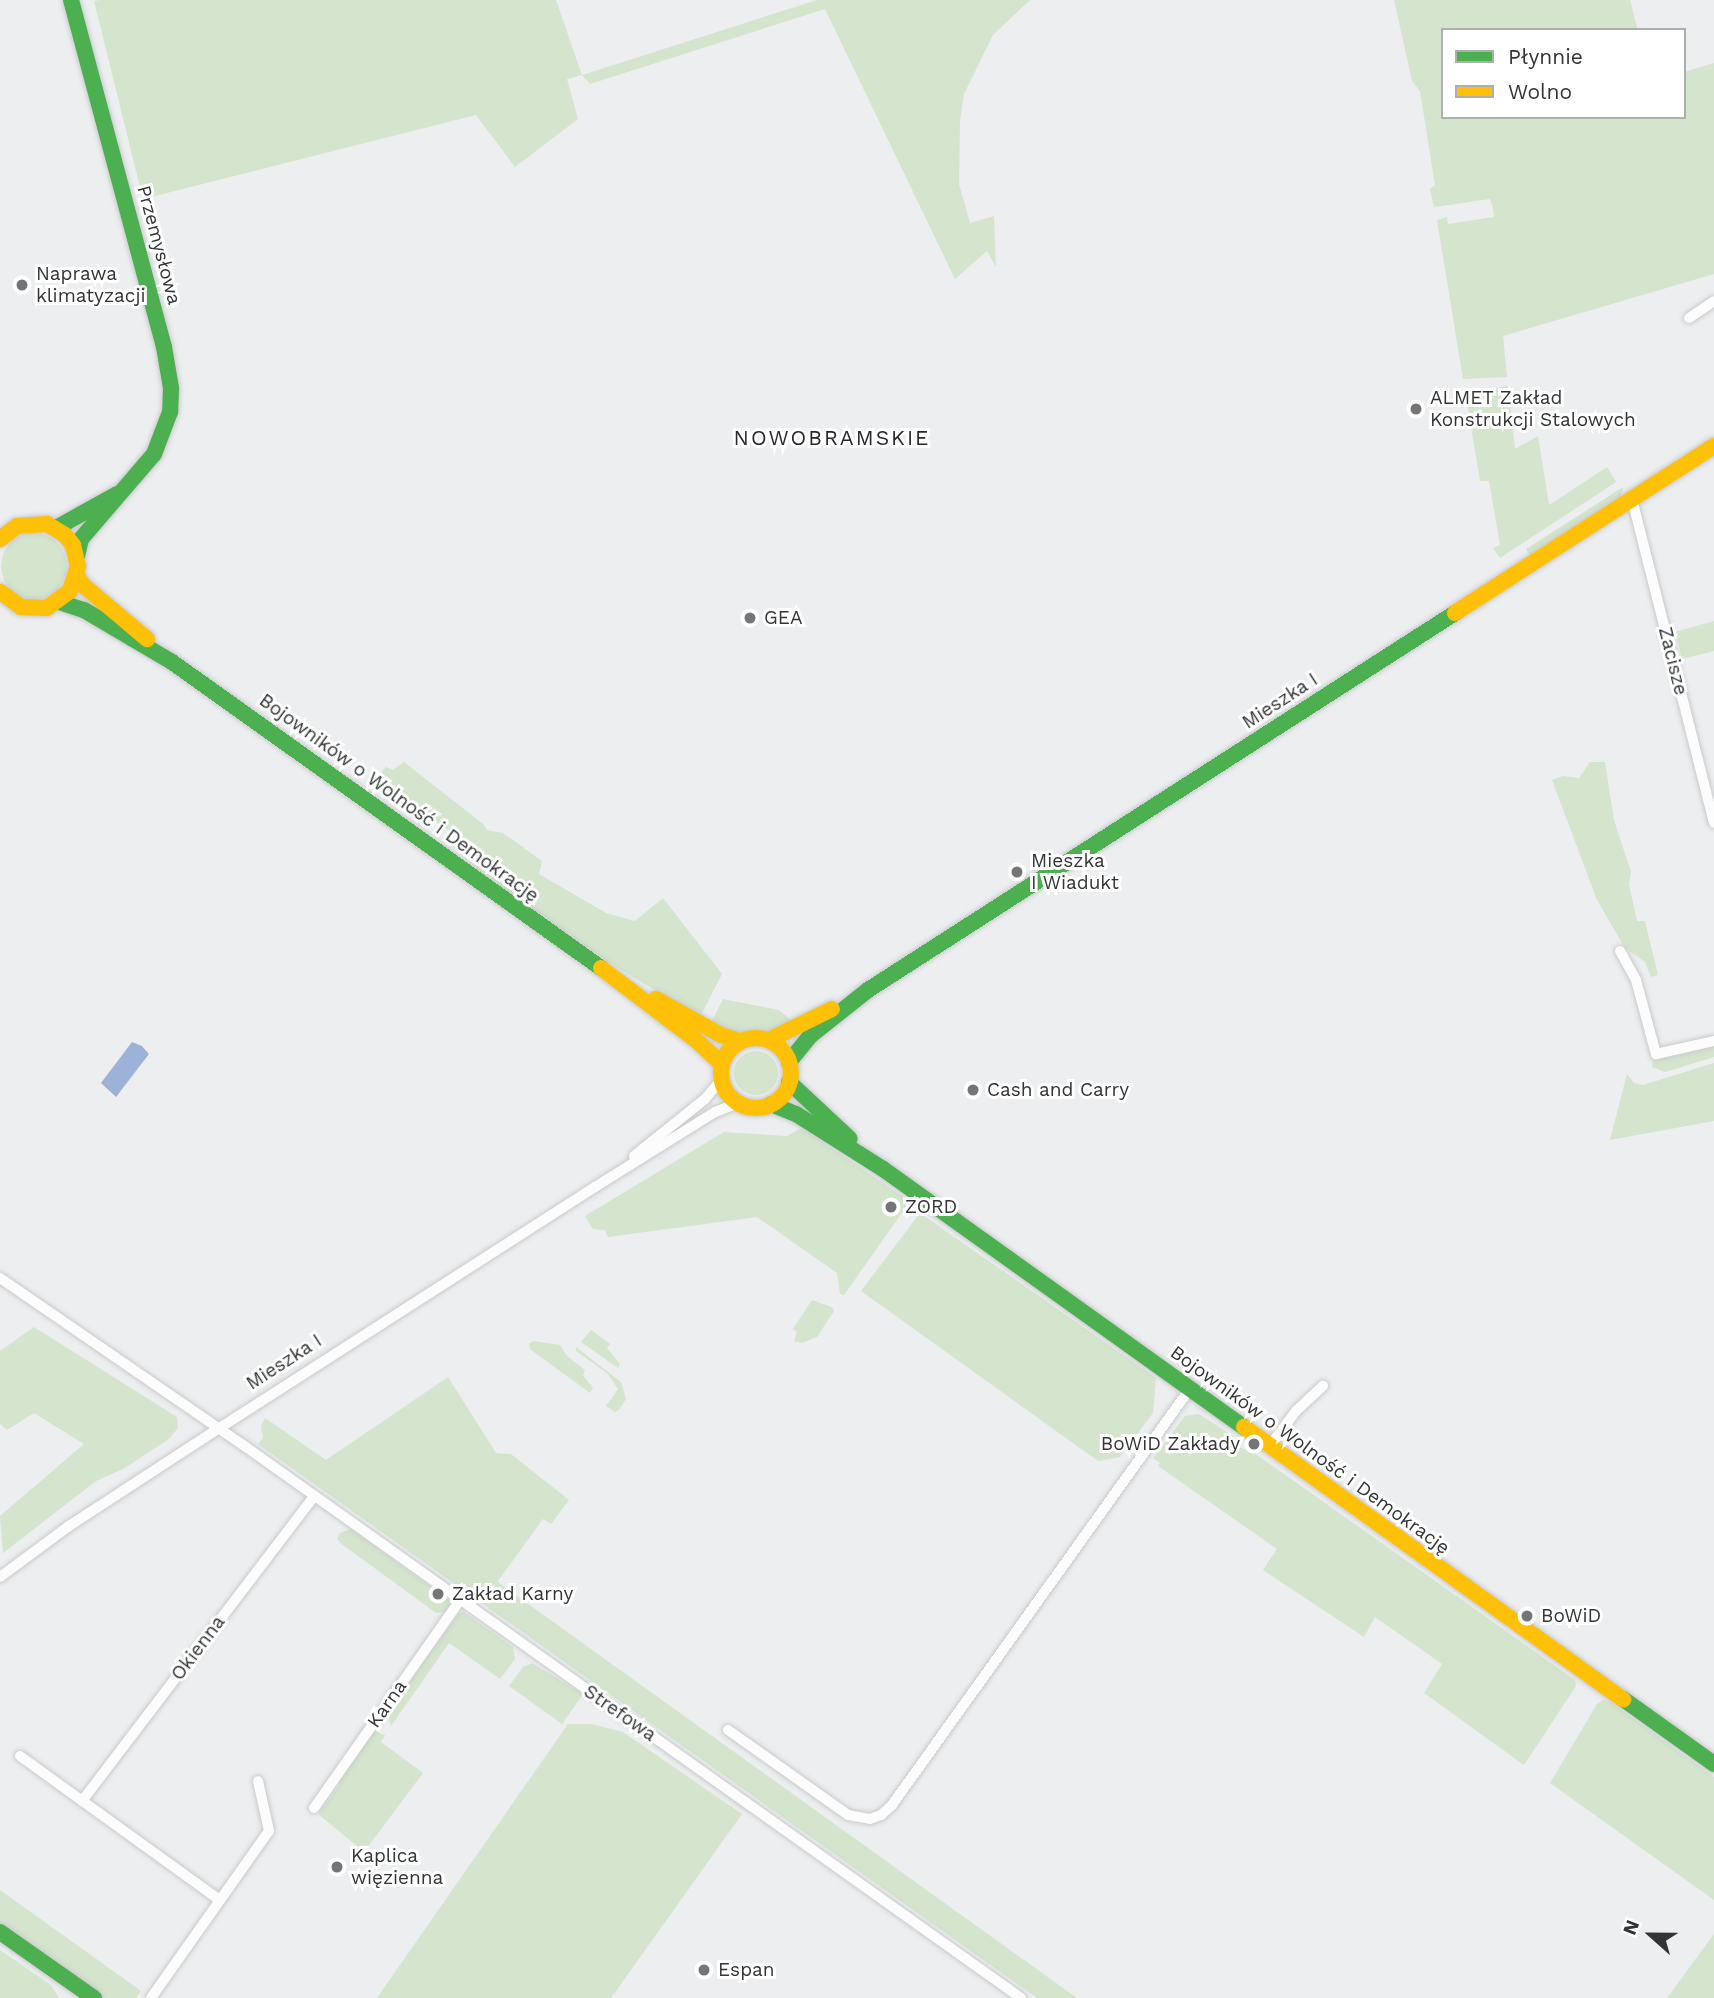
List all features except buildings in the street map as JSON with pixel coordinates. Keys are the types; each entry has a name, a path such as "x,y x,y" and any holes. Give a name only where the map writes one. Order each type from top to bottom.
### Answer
{"main road":[{"name":"Przemysłowa","path":"71,0 164,347 171,388 170,412 160,441 142,470 81,539 77,556"},
{"name":"Mieszka I","path":"789,1062 810,1036 868,990 1714,446"},
{"name":"Przemysłowa","path":"56,528 66,525 122,491"},
{"path":"3,533 37,522 56,528 65,535 77,556 77,576 70,591 59,602 34,610 4,599"},
{"name":"Bojowników o Wolność i Demokrację","path":"77,576 83,585 172,662"},
{"name":"Bojowników o Wolność i Demokrację","path":"59,602 84,610 172,662 601,969 696,1040 722,1072"},
{"name":"Bojowników o Wolność i Demokrację","path":"601,969 704,1027 740,1041"},
{"name":"Mieszka I","path":"769,1040 868,990"},
{"path":"760,1038 769,1040 785,1053 789,1062 789,1082 785,1091 771,1104 749,1107 738,1103 727,1093 722,1072 726,1055 740,1041 760,1038"},
{"name":"Bojowników o Wolność i Demokrację","path":"789,1082 883,1168"},
{"name":"Bojowników o Wolność i Demokrację","path":"771,1104 796,1114 883,1168 1714,1764"},
{"path":"0,1932 94,1998"}],"street":[{"path":"1689,318 1714,302"},
{"name":"Zacisze","path":"1632,499 1714,823"},
{"path":"1620,951 1636,980 1656,1054 1714,1041"},
{"name":"Mieszka I","path":"595,1187 705,1099 722,1072"},
{"name":"Mieszka I","path":"0,1577 69,1526 218,1429 595,1187 715,1112 738,1103"},
{"name":"Strefowa","path":"0,1278 314,1496 1021,1998"},
{"path":"1269,1447 1296,1411 1323,1386"},
{"path":"728,1730 848,1815 870,1819 881,1815 892,1805 1189,1390"},
{"name":"Okienna","path":"82,1801 314,1496"},
{"name":"Karna","path":"314,1808 460,1600"},
{"path":"20,1756 220,1900"},
{"path":"151,1998 269,1831 258,1781"}],"green space":[{"path":"556,0 582,75 567,79 578,119 515,167 476,115 143,199 94,1"},
{"path":"817,0 1030,0 993,35 964,94 960,121 959,184 970,223 994,216 996,267 987,251 955,279 825,9 590,84 582,75"},
{"path":"1394,0 1630,0 1637,28 1441,28 1441,119 1686,119 1686,71 1714,63 1714,274 1503,336 1507,377 1463,379 1437,220 1447,217 1448,224 1494,217 1493,208 1490,199 1434,207 1430,189 1435,185 1420,91 1412,81"},
{"path":"1508,386 1515,449 1538,436 1549,505 1607,467 1616,482 1500,558 1493,548 1500,545 1489,481 1480,481 1466,396 1470,392"},
{"path":"1623,487 1621,496 1530,555 1526,549"},
{"path":"34,533 57,543 67,566 57,589 34,599 11,589 1,566 11,543"},
{"path":"1714,621 1714,651 1682,659 1675,632"},
{"path":"404,762 483,824 487,830 503,833 542,861 539,874 606,913 635,921 663,898 722,974 700,1017 603,959 484,875 449,844 457,836 375,779 386,767 393,770"},
{"path":"1590,762 1605,762 1614,820 1631,872 1629,884 1637,921 1645,921 1658,975 1651,977 1645,962 1625,948 1597,900 1552,780 1563,776 1579,778"},
{"path":"723,999 779,1010 792,1021 767,1032 748,1030 736,1034 711,1023"},
{"path":"1714,1046 1714,1057 1665,1072 1652,1067 1653,1061"},
{"path":"756,1051 765,1052 772,1057 777,1064 777,1082 772,1089 765,1094 756,1095 747,1094 740,1089 735,1082 734,1073 735,1064 740,1057 747,1052"},
{"path":"1714,1063 1714,1121 1610,1140 1627,1074 1634,1083 1643,1085"},
{"path":"802,1128 905,1198 906,1207 844,1295 840,1294 837,1273 757,1217 608,1237 605,1230 593,1229 585,1216 724,1132 787,1136"},
{"path":"920,1213 1156,1378 1153,1413 1120,1457 1098,1461 861,1291"},
{"path":"812,1300 832,1307 834,1311 817,1337 802,1343 794,1341 797,1332 793,1329"},
{"path":"34,1327 177,1417 178,1428 169,1439 123,1469 96,1481 3,1553 0,1516 84,1444 34,1413 7,1430 0,1424 0,1351"},
{"path":"591,1330 610,1344 607,1348 620,1364 618,1368 581,1342"},
{"path":"533,1341 560,1345 567,1356 585,1370 583,1375 593,1388 590,1393 530,1349 529,1344"},
{"path":"576,1347 621,1382 626,1399 619,1410 615,1412 606,1406 618,1389 608,1374 576,1351"},
{"path":"448,1377 496,1453 511,1454 569,1500 551,1524 543,1519 499,1583 1077,1998 1037,1998 258,1444 263,1438 261,1426 265,1418 326,1460"},
{"path":"1199,1414 1242,1442 1241,1448 1253,1452 1575,1680 1576,1686 1524,1765 1424,1693 1442,1664 1375,1617 1364,1637 1263,1570 1277,1549 1158,1466 1160,1463 1153,1458 1185,1416"},
{"path":"351,1529 446,1598 451,1603 448,1611 436,1613 343,1545 337,1539 340,1533"},
{"path":"464,1612 513,1647 515,1659 500,1679 449,1643 391,1726 389,1719 392,1706 459,1613"},
{"path":"532,1663 583,1694 562,1724 509,1686 523,1667"},
{"path":"1603,1700 1610,1702 1714,1777 1714,1900 1550,1783 1597,1704"},
{"path":"568,1724 591,1724 623,1732 742,1814 611,1998 377,1998"},
{"path":"377,1732 385,1735 381,1742 423,1773 364,1852 318,1814 371,1734"},
{"path":"0,1890 141,1991 136,1998 103,1998 0,1924"},
{"path":"1714,1934 1714,1998 1667,1998"},
{"path":"0,1950 51,1985 59,1998 0,1998"}],"water":[{"path":"132,1042 142,1046 149,1054 116,1097 101,1083"}],"traffic: fast":[{"path":"71,0 164,347 171,388 170,412 154,454 81,539 77,556"},
{"path":"56,528 117,494"},
{"path":"59,602 84,610 172,662 601,968"},
{"path":"789,1062 810,1036 868,990 1455,613"},
{"path":"789,1082 850,1139"},
{"path":"771,1104 796,1114 883,1169 1244,1427"},
{"path":"1623,1699 1714,1764"},
{"path":"0,1932 94,1998"}],"traffic: slow":[{"path":"1455,613 1714,446"},
{"path":"0,539 17,526 47,524 65,535 73,545 78,566 70,591 47,608 21,607 0,592"},
{"path":"77,576 83,585 147,639"},
{"path":"601,968 696,1040 722,1064"},
{"path":"656,999 721,1035 740,1041"},
{"path":"769,1040 832,1009"},
{"path":"756,1038 781,1048 791,1073 781,1098 756,1108 731,1098 721,1073 731,1048 756,1038"},
{"path":"1244,1427 1623,1699"}],"place":[{"name":"Naprawa klimatyzacji","path":"22,285"},
{"name":"ALMET Zakład Konstrukcji Stalowych","path":"1416,409"},
{"name":"GEA","path":"750,618"},
{"name":"Mieszka I Wiadukt","path":"1017,872"},
{"name":"Cash and Carry","path":"973,1090"},
{"name":"ZORD","path":"891,1207"},
{"name":"BoWiD Zakłady","path":"1254,1444"},
{"name":"Zakład Karny","path":"438,1594"},
{"name":"BoWiD","path":"1527,1616"},
{"name":"Kaplica więzienna","path":"337,1867"},
{"name":"Espan","path":"704,1970"}],"district":[{"name":"NOWOBRAMSKIE","path":"832,438"}]}
